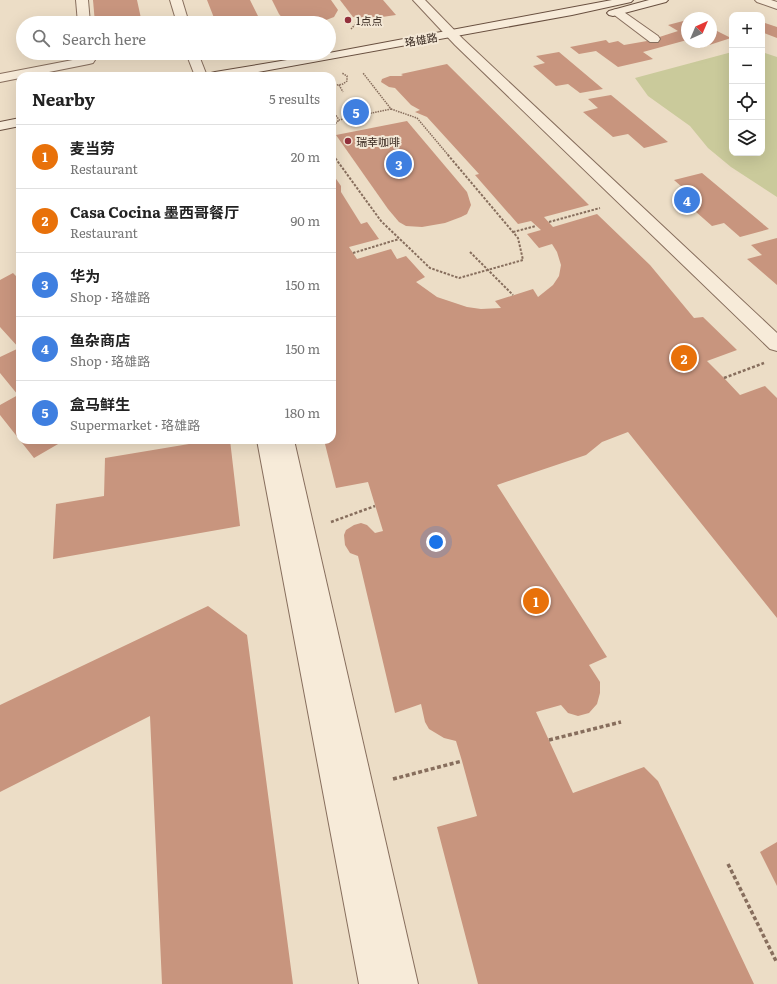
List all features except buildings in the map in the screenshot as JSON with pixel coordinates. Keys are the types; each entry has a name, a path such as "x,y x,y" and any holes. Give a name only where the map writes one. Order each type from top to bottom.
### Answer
{"street":[{"path":"82,0 83,16"},
{"path":"176,0 181,16"},
{"path":"419,0 455,38 777,344"},
{"name":"珞雄路","path":"289,72 455,38 627,0"},
{"name":"珞雄路","path":"336,57 617,12 662,0"},
{"path":"761,0 777,6"},
{"path":"617,12 654,39"},
{"path":"455,38 480,50 777,328"},
{"path":"30,72 89,60"},
{"path":"194,60 195,72"},
{"path":"195,60 199,72"},
{"name":"珞雄路","path":"239,72 315,60"},
{"path":"0,78 16,75"},
{"path":"0,115 16,113"},
{"path":"0,126 16,123"},
{"path":"267,444 375,984"},
{"path":"285,444 402,984"}],"path":[{"path":"351,29 361,18"},
{"path":"336,85 346,83 348,79 341,73"},
{"path":"363,74 391,109"},
{"path":"339,85 343,92"},
{"path":"336,123 339,120 391,109 417,118 518,238 523,260 459,278 430,268 381,221 336,159"},
{"path":"336,115 339,120"},
{"path":"549,222 600,208"},
{"path":"513,232 536,226"},
{"path":"353,253 400,239"},
{"path":"470,252 513,295"},
{"path":"724,378 766,363"},
{"path":"331,522 375,506"},
{"path":"549,740 621,722"},
{"path":"393,778 462,761"},
{"path":"728,864 777,964"}],"green space":[{"path":"729,53 729,156 765,156 765,53 777,57 777,197 731,167 708,148 690,126 648,96 635,78"}],"place":[{"name":"1点点","path":"348,20"},
{"name":"盒马鲜生","path":"356,112"},
{"name":"瑞幸咖啡","path":"348,141"},
{"name":"华为","path":"399,164"},
{"name":"鱼杂商店","path":"687,200"},
{"name":"Casa Cocina 墨西哥餐厅","path":"684,358"},
{"name":"麦当劳","path":"536,601"}]}
